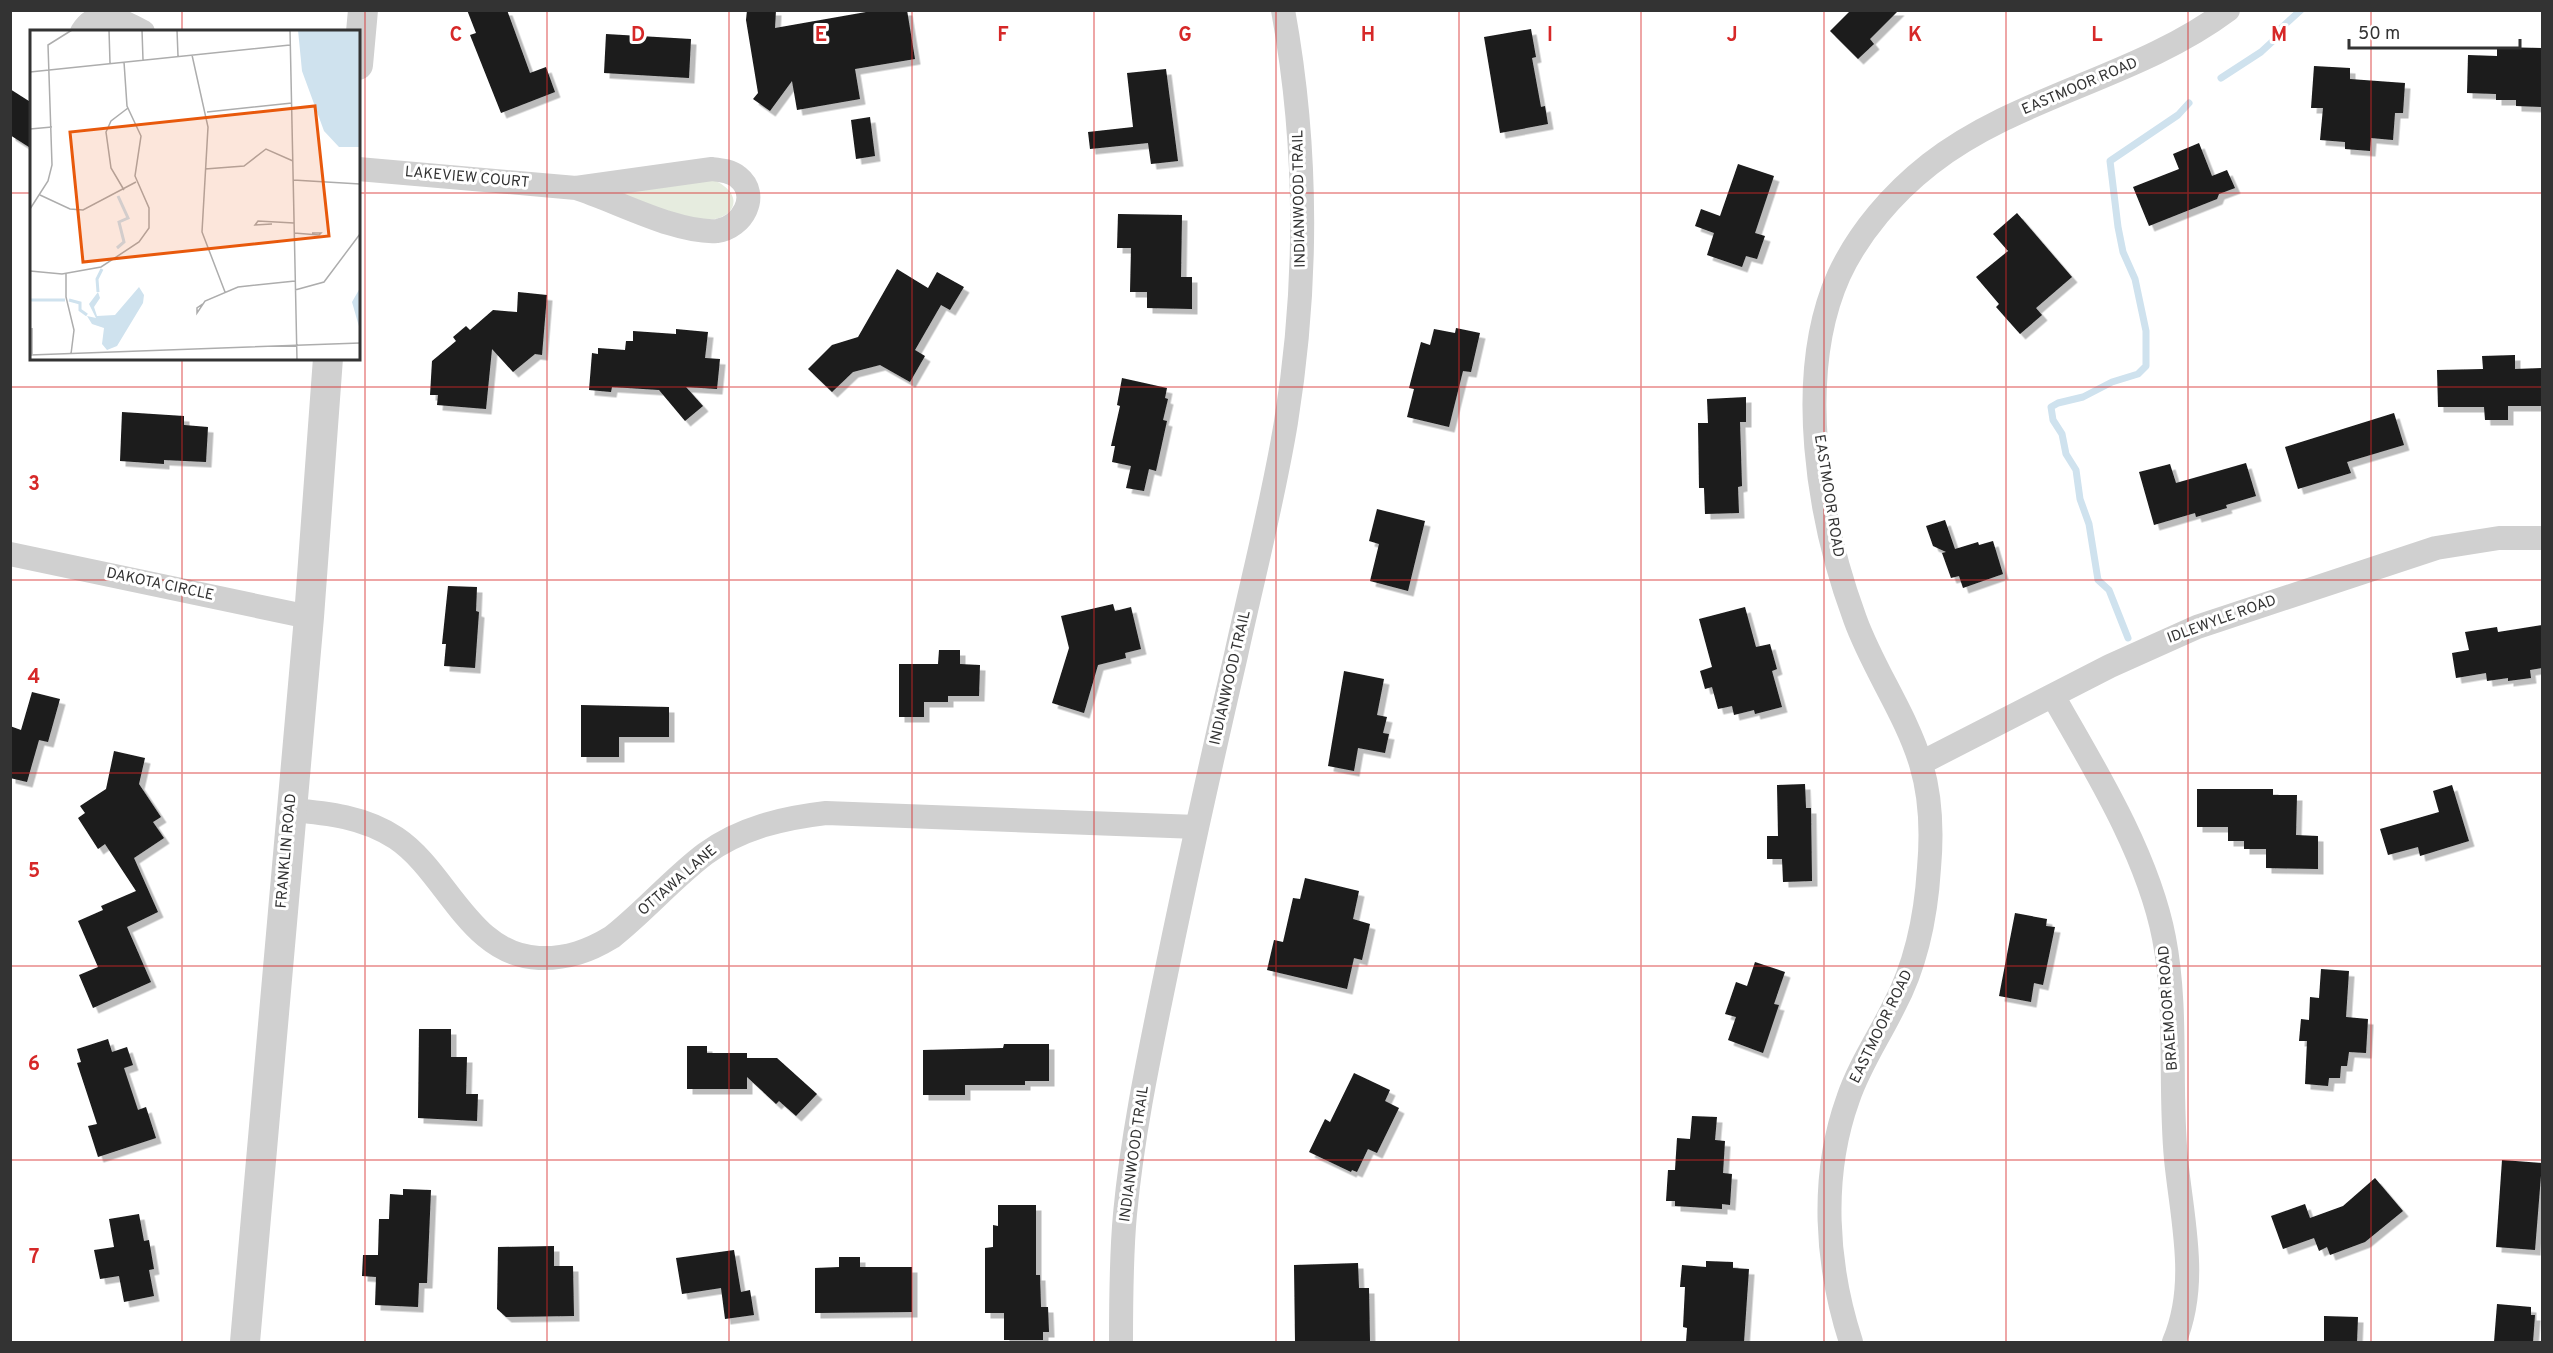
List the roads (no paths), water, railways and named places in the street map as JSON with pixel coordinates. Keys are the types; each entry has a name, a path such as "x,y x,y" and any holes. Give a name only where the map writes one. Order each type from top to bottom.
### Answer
{"street":[{"path":"360,43 363,10"},
{"name":"INDIANWOOD TRAIL","path":"1121,1342 1122,1255 1135,1131 1197,827 1271,504 1286,422 1296,340 1302,247 1302,174 1296,95 1283,10"},
{"name":"EASTMOOR ROAD","path":"1851,1342 1839,1305 1833,1273 1830,1229 1831,1172 1837,1136 1848,1099 1863,1063 1896,1004 1919,942 1926,907 1930,825 1928,792 1921,763 1856,621 1835,553 1821,478 1816,429 1816,365 1829,302 1840,272 1855,247 1894,196 1932,163 1955,147 2009,117 2155,54 2228,10"},
{"path":"84,30 94,19 106,17 118,19 139,30"},
{"name":"LAKEVIEW COURT","path":"360,169 576,188 712,169 724,170 737,176 744,182 748,195 744,215 737,223 726,229 715,231 679,225 576,188"},
{"name":"FRANKLIN ROAD","path":"245,1342 309,617 328,360"},
{"name":"IDLEWYLE ROAD","path":"1921,763 2110,666 2197,627 2425,550 2472,540 2542,538"},
{"name":"DAKOTA CIRCLE","path":"10,554 309,617"},
{"name":"BRAEMOOR ROAD","path":"2053,696 2138,856 2157,907 2164,938 2172,1006 2176,1157 2188,1258 2184,1307 2174,1342"},
{"name":"OTTAWA LANE","path":"291,810 351,818 374,824 398,839 419,858 465,915 496,945 533,957 554,958 574,955 597,946 612,936 705,854 724,842 744,831 802,816 848,814 1197,827"}],"waterway":[{"path":"2221,78 2261,52 2274,40 2280,29 2301,10"},
{"path":"2128,638 2109,590 2098,580 2089,524 2080,499 2076,470 2066,454 2062,434 2053,420 2051,407 2083,397 2112,382 2138,374 2146,366 2146,331 2135,279 2123,252 2110,161 2178,115 2189,103"}]}
